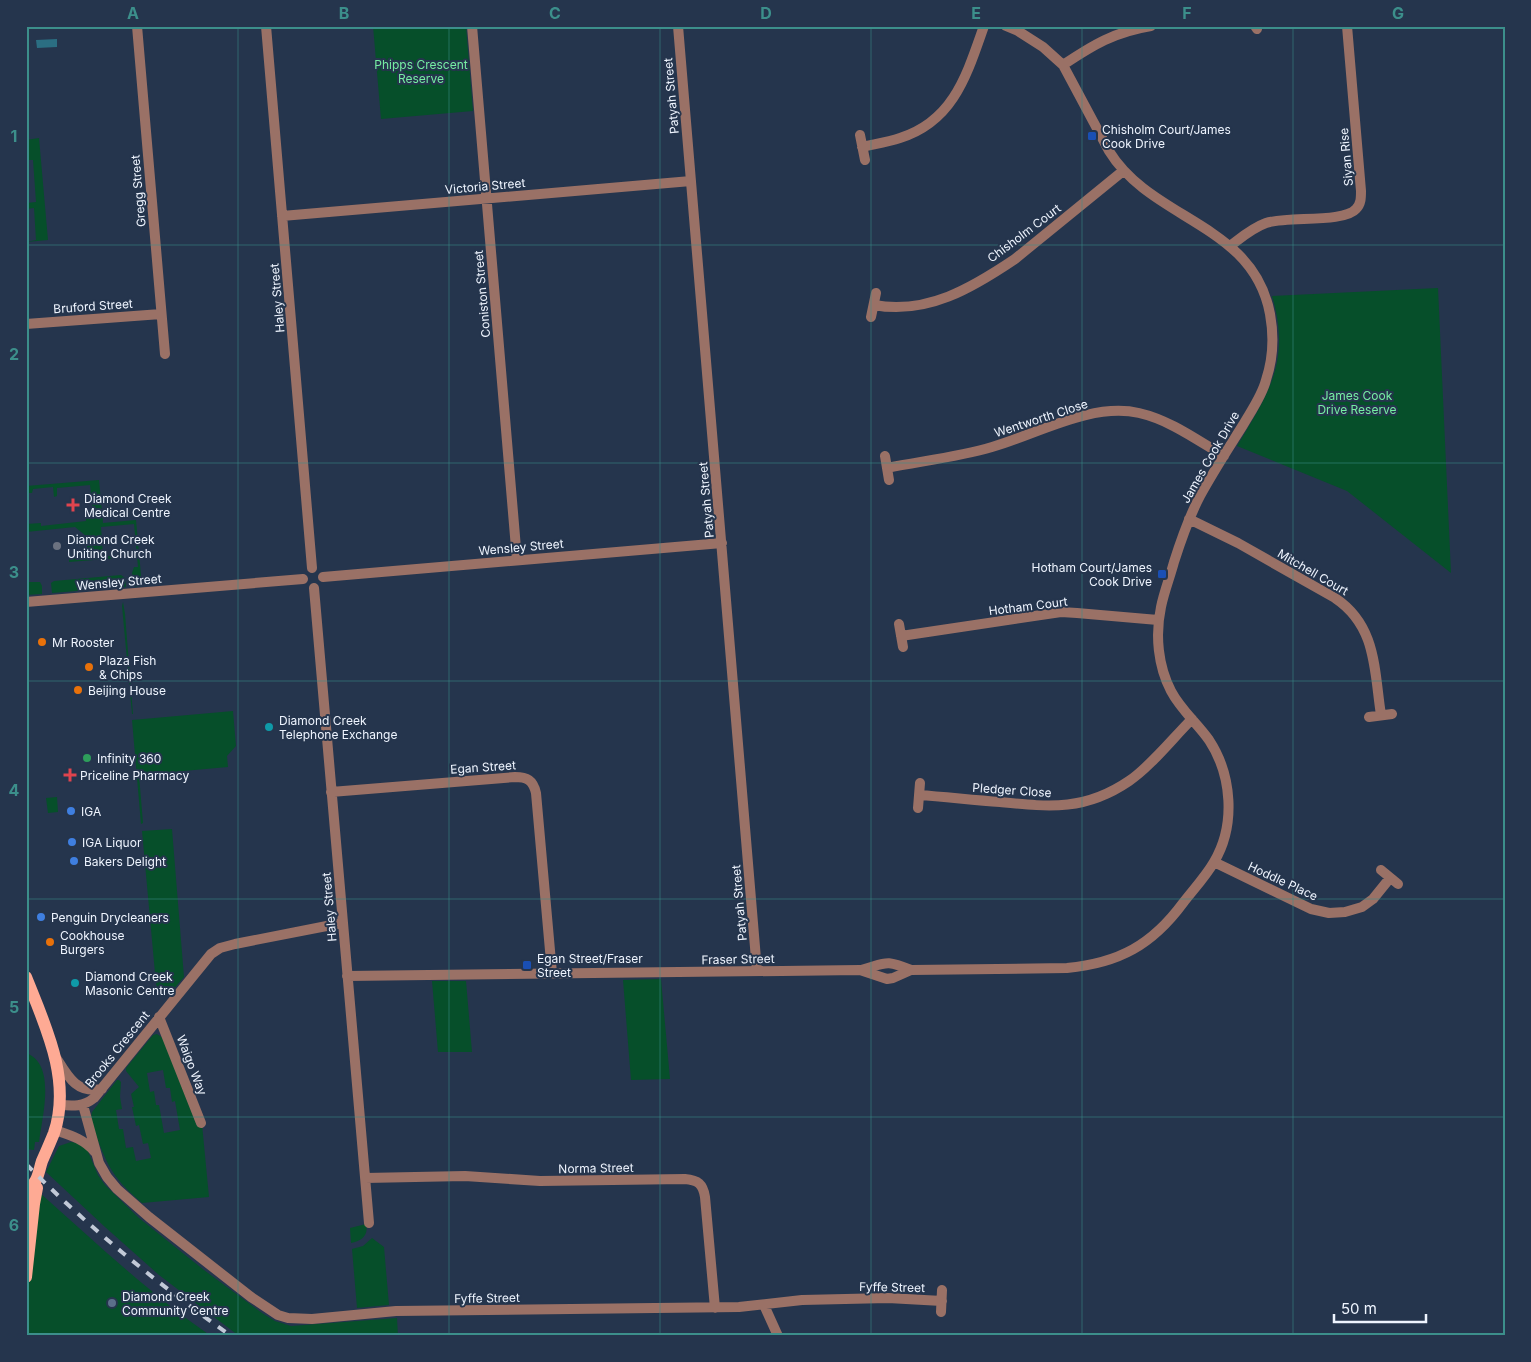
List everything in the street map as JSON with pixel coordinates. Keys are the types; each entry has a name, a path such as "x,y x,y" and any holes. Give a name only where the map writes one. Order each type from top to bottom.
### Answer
{"main road":[{"path":"26,977 54,1053 58,1073 59,1105 55,1130 26,1200"},
{"path":"26,1278 37,1190 35,1180"}],"street":[{"name":"Gregg Street","path":"137,26 164,354"},
{"name":"Haley Street","path":"266,26 312,568"},
{"name":"Coniston Street","path":"472,26 518,560"},
{"name":"Patyah Street","path":"678,26 757,971"},
{"path":"862,147 913,134 942,113 960,88 984,26"},
{"name":"James Cook Drive","path":"1006,26 1043,46 1063,66 1109,151 1123,171 1158,200 1215,234 1246,261 1265,296 1270,314 1271,362 1266,382 1256,404 1200,495 1189,519 1167,584 1158,620 1158,644 1165,677 1176,699 1206,736 1217,754 1229,799 1226,832 1214,862 1174,915 1148,940 1124,955"},
{"path":"1063,66 1106,38 1151,26"},
{"name":"Siyan Rise","path":"1230,246 1252,229 1266,223 1290,219 1347,215 1360,204 1361,191 1347,26"},
{"path":"860,135 865,160"},
{"name":"Chisholm Court","path":"874,305 893,308 917,306 943,300 956,294 1015,259 1123,171"},
{"name":"Victoria Street","path":"282,216 691,181"},
{"path":"871,317 876,293"},
{"name":"Bruford Street","path":"26,324 161,314"},
{"name":"Wentworth Close","path":"887,468 984,449 1089,414 1107,411 1138,412 1156,417 1224,456"},
{"path":"885,456 889,480"},
{"name":"Mitchell Court","path":"1189,519 1246,548 1335,598 1350,609 1361,623 1369,639 1381,715"},
{"name":"Wensley Street","path":"323,577 722,543"},
{"path":"312,568 319,570 323,577 322,583 314,588 308,587 303,579 304,573 312,568"},
{"name":"Wensley Street","path":"26,602 303,579"},
{"name":"Haley Street","path":"314,588 369,1223"},
{"name":"Hotham Court","path":"901,636 1060,612 1158,620"},
{"path":"900,624 903,647"},
{"path":"1369,717 1392,714"},
{"name":"Pledger Close","path":"919,795 1053,806 1078,804 1110,792 1130,780 1192,719"},
{"name":"Egan Street","path":"331,792 515,777 528,778 532,782 536,793 552,973"},
{"path":"918,808 920,783"},
{"name":"Hoddle Place","path":"1214,862 1311,909 1329,913 1345,912 1362,907 1373,899 1394,881 1381,870"},
{"name":"Brooks Crescent","path":"59,1105 82,1105 94,1098 211,954 220,948 342,922"},
{"name":"Fraser Street","path":"347,976 860,970 893,978 911,970 1067,968 1098,964 1124,955"},
{"path":"860,970 886,962 911,970"},
{"name":"Waigo Way","path":"159,1017 201,1123"},
{"path":"54,1053 68,1075 78,1086 88,1091 102,1089"},
{"name":"Fyffe Street","path":"82,1105 97,1155 110,1182 149,1217 251,1296 278,1314 288,1318 312,1319 396,1311 715,1308 802,1300 942,1296 941,1312"},
{"name":"Fyffe Street","path":"55,1130 84,1142 97,1155"},
{"name":"Norma Street","path":"365,1178 465,1176 540,1181 685,1179 695,1181 702,1187 705,1197 715,1308"},
{"path":"764,1305 778,1336"}],"green space":[{"name":"Phipps Crescent Reserve","path":"373,26 466,26 473,111 381,119"},
{"path":"39,138 48,240 26,242 36,240 34,208 26,209 26,203 36,202 33,160 26,160 26,140"},
{"name":"James Cook Drive Reserve","path":"1438,288 1451,573 1347,491 1237,446 1267,392 1278,358 1279,339 1272,296"},
{"path":"99,480 103,523 136,520 142,586 133,587 132,573 134,567 138,567 134,524 101,527 103,556 119,556 119,558 69,562 69,558 88,556 86,536 75,527 26,532 26,524 41,523 41,526 86,521 85,512 93,511 90,485 57,488 57,496 54,497 53,487 33,489 32,493 26,493 26,486"},
{"path":"26,570 27,582 40,582 42,594 26,595"},
{"path":"121,575 125,578 126,587 52,593 51,583 54,581"},
{"path":"123,602 125,614 133,714 122,606"},
{"path":"233,711 236,746 227,756 228,767 139,775 143,823 141,824 132,720"},
{"path":"57,797 58,812 48,813 46,798"},
{"path":"172,829 184,977 172,991 165,994 159,991 156,984 142,831"},
{"path":"661,979 670,1079 631,1080 623,980"},
{"path":"432,981 466,981 472,1052 438,1052"},
{"path":"157,1034 163,1038 197,1126 202,1124 209,1197 142,1203 113,1173 104,1156 94,1129 92,1112 117,1080 119,1080 121,1082 120,1097 122,1109 116,1110 119,1129 123,1129 126,1148 133,1147 136,1161 151,1158 148,1143 143,1144 139,1125 136,1126 132,1107 134,1107 131,1094 139,1087 126,1071 126,1068 153,1035","holes":["163,1070 166,1088 170,1088 172,1102 175,1101 180,1130 164,1133 159,1105 156,1105 154,1091 150,1092 147,1073"]},
{"path":"26,1053 36,1059 42,1068 45,1079 43,1119 39,1142 35,1142 34,1150 26,1149"},
{"path":"71,1142 87,1149 98,1175 105,1185 139,1218 204,1270 275,1321 291,1326 397,1318 398,1336 239,1336 159,1275 46,1172 59,1146"},
{"path":"40,1193 166,1303 211,1336 26,1336 26,1304"},
{"path":"366,1224 365,1235 358,1241 351,1243 350,1228"},
{"path":"372,1238 384,1247 389,1305 357,1308 352,1249 363,1246"}],"water":[{"path":"57,39 57,47 37,48 36,40"}],"railway":[{"path":"26,1164 99,1233 177,1296 231,1336"}],"place":[{"name":"Chisholm Court/James Cook Drive","path":"1092,136"},
{"name":"Diamond Creek Medical Centre","path":"73,505"},
{"name":"Diamond Creek Uniting Church","path":"57,546"},
{"name":"Hotham Court/James Cook Drive","path":"1162,574"},
{"name":"Mr Rooster","path":"42,642"},
{"name":"Plaza Fish & Chips","path":"89,667"},
{"name":"Beijing House","path":"78,690"},
{"name":"Diamond Creek Telephone Exchange","path":"269,727"},
{"name":"Infinity 360","path":"87,758"},
{"name":"Priceline Pharmacy","path":"70,775"},
{"name":"IGA","path":"71,811"},
{"name":"IGA Liquor","path":"72,842"},
{"name":"Bakers Delight","path":"74,861"},
{"name":"Penguin Drycleaners","path":"41,917"},
{"name":"Cookhouse Burgers","path":"50,942"},
{"name":"Egan Street/Fraser Street","path":"527,965"},
{"name":"Diamond Creek Masonic Centre","path":"75,983"},
{"name":"Diamond Creek Community Centre","path":"112,1303"}]}
